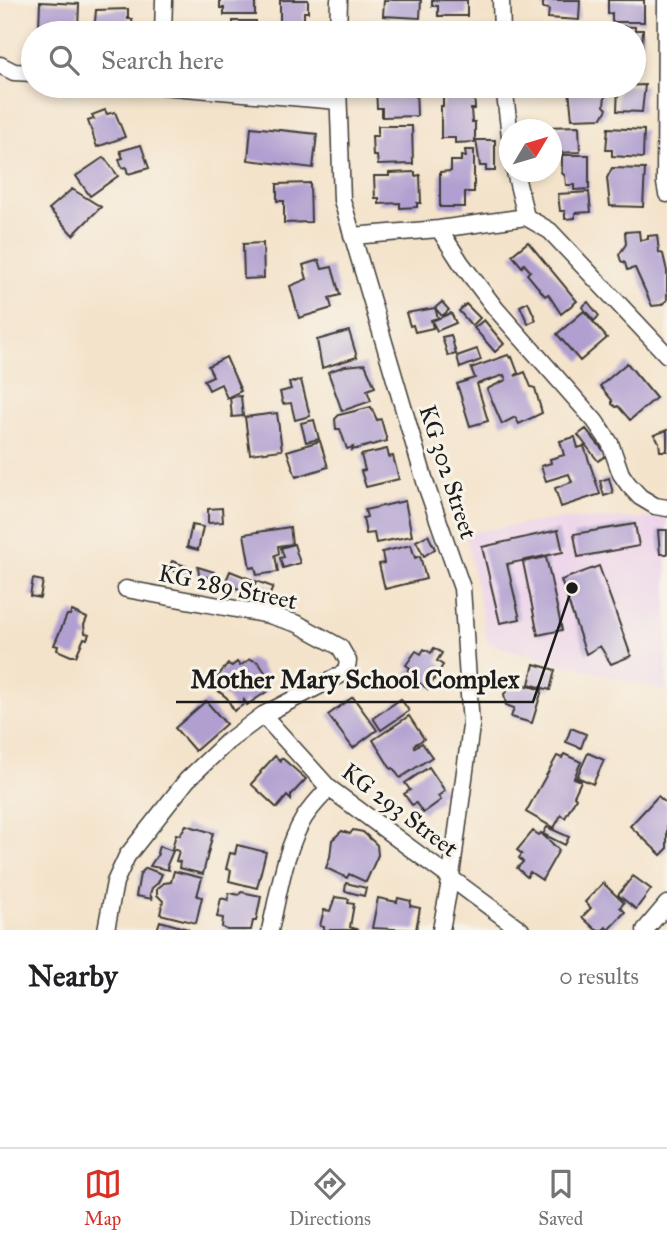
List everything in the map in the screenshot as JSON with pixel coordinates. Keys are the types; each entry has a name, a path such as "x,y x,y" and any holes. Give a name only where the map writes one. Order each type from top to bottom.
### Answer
{"street":[{"path":"163,21 164,0"},
{"path":"338,21 339,0"},
{"path":"501,0 502,21"},
{"path":"666,0 667,194"},
{"path":"0,65 21,72"},
{"name":"KG 302 Street","path":"338,98 342,200 427,488 463,588 471,726 441,930"},
{"path":"505,98 507,119"},
{"path":"517,182 526,217"},
{"path":"352,236 439,229 526,217 550,231 667,355"},
{"path":"439,229 496,309 595,422 610,443 621,474 628,484 640,497 655,506 667,508"},
{"name":"KG 289 Street","path":"106,930 115,883 127,856 187,780 227,742 263,715 346,672 348,661 340,647 298,625 269,615 126,589"},
{"name":"KG 293 Street","path":"263,715 329,788 521,930"},
{"path":"270,930 290,848 306,815 329,788"},
{"path":"645,930 667,904"}],"shaded area":[{"path":"667,518 667,691 488,644 466,533 556,519"}],"building":[{"path":"220,0 255,0 255,15 224,15"},
{"path":"280,0 308,0 308,12 304,12 304,21 280,21"},
{"path":"384,0 421,0 420,18 383,16"},
{"path":"432,0 467,0 467,16 438,16 438,6 432,6"},
{"path":"543,0 580,0 579,20 548,18 549,9 543,8"},
{"path":"608,0 644,0 644,21 612,21 612,13 608,14"},
{"path":"40,2 79,4 78,21 39,21"},
{"path":"128,9 128,19 132,21 95,21 96,10"},
{"path":"376,98 416,98 417,116 382,117 382,108 377,108"},
{"path":"443,98 474,98 475,109 471,109 472,122 475,122 475,142 455,143 455,138 441,138"},
{"path":"570,98 605,98 604,106 607,109 602,118 572,119"},
{"path":"618,98 644,98 642,112 617,111"},
{"path":"105,110 107,114 115,112 125,137 97,147 88,121 94,119 92,115"},
{"path":"378,126 412,126 413,164 378,165 377,156 373,156 372,136 378,136"},
{"path":"562,126 579,126 580,152 562,153"},
{"path":"251,127 317,134 313,168 248,160"},
{"path":"608,128 644,130 643,158 612,156 612,150 606,150"},
{"path":"476,140 495,140 495,171 486,171 486,166 480,166"},
{"path":"141,145 149,168 128,174 126,167 122,168 119,159 123,158 120,151"},
{"path":"465,150 474,150 474,192 465,192 465,207 440,207 440,172 451,171 451,161 461,161 461,156 466,157"},
{"path":"562,155 589,155 589,189 574,190 574,185 566,185 562,173"},
{"path":"104,157 118,176 90,196 76,176"},
{"path":"612,168 645,169 643,207 610,206 607,178"},
{"path":"415,172 415,176 420,175 421,203 417,203 417,207 400,208 400,203 379,204 379,198 375,198 374,176"},
{"path":"310,183 311,222 284,223 284,201 277,201 277,184"},
{"path":"72,189 101,207 73,235 49,209"},
{"path":"589,192 591,212 575,213 575,218 565,219 565,211 560,211 558,194"},
{"path":"639,231 640,240 657,235 659,252 663,254 667,271 667,300 661,305 652,306 635,268 627,270 619,255 626,244 625,232"},
{"path":"528,242 577,301 561,314 548,294 545,296 527,274 530,271 524,264 522,267 512,255"},
{"path":"263,243 264,278 244,279 243,244"},
{"path":"319,260 322,269 332,267 340,295 329,298 332,308 299,318 290,286 307,279 303,265"},
{"path":"442,302 449,310 442,316 435,308"},
{"path":"528,302 536,320 528,324 520,306"},
{"path":"588,302 599,316 594,321 582,307"},
{"path":"466,304 480,318 472,326 459,311"},
{"path":"435,308 438,318 431,320 433,328 415,332 406,313"},
{"path":"584,311 607,338 580,361 557,334"},
{"path":"451,313 456,323 437,331 432,321"},
{"path":"484,320 504,344 495,352 474,328"},
{"path":"349,331 357,357 322,368 317,340"},
{"path":"451,335 456,354 448,356 442,337"},
{"path":"477,349 481,360 460,368 457,356"},
{"path":"508,355 512,357 518,373 515,376 525,372 531,387 535,388 542,413 519,424 515,417 502,424 487,389 506,380 504,375 477,384 488,421 470,426 457,384 475,378 471,368"},
{"path":"226,357 241,391 227,398 221,384 209,390 204,380 213,376 208,366"},
{"path":"627,363 656,398 630,420 618,406 612,404 612,400 600,386"},
{"path":"365,364 375,387 367,390 371,401 342,411 328,372 345,366"},
{"path":"301,380 310,416 295,420 291,403 283,404 280,392 291,389 289,383"},
{"path":"241,396 243,416 232,417 230,397"},
{"path":"371,407 377,420 381,419 387,441 347,449 340,429 336,429 335,419 339,415"},
{"path":"277,413 282,450 250,454 245,417"},
{"path":"314,420 319,439 306,442 301,423"},
{"path":"586,429 607,455 598,461 578,435"},
{"path":"667,430 667,451 660,451 659,442 654,435"},
{"path":"575,437 578,448 584,446 600,494 561,507 555,488 572,482 569,474 546,481 541,466 551,463 550,459 564,455 560,441"},
{"path":"320,441 328,467 296,477 287,451"},
{"path":"387,449 389,457 393,456 399,479 366,487 361,471 365,470 361,455"},
{"path":"609,478 613,493 604,496 600,481"},
{"path":"405,501 412,536 376,543 374,533 366,534 363,518 367,517 365,510"},
{"path":"222,508 223,522 208,523 208,509"},
{"path":"635,524 639,546 578,557 574,534"},
{"path":"192,525 203,527 198,550 187,547"},
{"path":"290,527 292,544 278,546 279,554 275,555 278,572 257,575 255,567 250,568 244,534"},
{"path":"558,530 563,552 507,564 520,619 500,623 482,547"},
{"path":"658,530 667,530 667,554 660,554"},
{"path":"428,535 435,549 424,556 416,541"},
{"path":"294,544 300,563 283,568 281,548"},
{"path":"411,545 415,558 420,556 426,579 385,589 379,564 384,563 382,552"},
{"path":"546,557 562,630 538,635 523,562"},
{"path":"172,561 193,569 190,577 169,569"},
{"path":"599,566 631,656 611,664 600,646 586,654 561,580"},
{"path":"198,567 214,572 212,578 206,577 200,584"},
{"path":"230,571 253,580 248,593 225,583"},
{"path":"33,579 43,581 40,598 30,596"},
{"path":"256,581 273,587 268,599 251,593"},
{"path":"72,611 87,618 85,633 89,634 87,639 84,638 76,656 57,650 58,646 54,645 67,615"},
{"path":"434,648 442,653 437,661 443,665 428,689 406,674 410,668 406,665 416,651 421,654 424,649 431,653"},
{"path":"250,659 258,662 267,675 262,679 269,690 247,705 244,700 243,705 234,711 227,698 215,688 220,682 216,678 228,664 232,666 237,662 240,666"},
{"path":"534,664 555,670 550,690 529,684"},
{"path":"515,682 542,690 532,723 511,717 514,708 506,705 504,694 510,687 513,688"},
{"path":"353,697 377,730 353,748 328,715"},
{"path":"401,699 409,711 381,730 373,718"},
{"path":"206,701 226,724 195,751 175,728"},
{"path":"409,716 424,739 414,745 415,747 422,743 432,757 400,778 393,768 391,769 373,740"},
{"path":"571,728 586,734 581,748 566,742"},
{"path":"588,753 604,760 593,784 577,777"},
{"path":"564,754 581,762 574,778 581,781 574,796 576,798 565,818 561,815 554,828 526,812 557,756 562,758"},
{"path":"275,756 280,761 282,758 306,779 291,795 291,800 287,796 277,808 251,784"},
{"path":"429,767 445,791 438,796 441,800 423,813 416,803 412,805 404,794 410,790 405,783"},
{"path":"658,796 667,804 667,849 661,855 630,826"},
{"path":"186,825 213,833 203,874 179,868 180,862 176,861 179,851 172,849 176,834 180,835"},
{"path":"547,827 569,837 565,845 543,834"},
{"path":"353,830 363,832 377,845 378,855 366,882 349,874 347,878 326,868 332,840 342,831 350,834"},
{"path":"533,831 539,835 541,833 559,850 542,880 530,872 527,877 517,868 523,862 519,858 522,854 517,850"},
{"path":"237,845 266,852 257,888 229,881 231,870 226,869 230,853 235,854"},
{"path":"159,846 173,851 167,865 169,870 150,866 158,854"},
{"path":"146,868 162,874 152,888 152,899 136,896 140,874"},
{"path":"174,871 202,878 197,896 202,897 196,923 160,914 163,901 157,895 157,889 164,883 171,882"},
{"path":"633,876 651,889 636,909 618,895"},
{"path":"346,883 366,888 364,896 345,891"},
{"path":"603,883 624,903 620,907 625,912 608,930 606,927 596,930 582,917 591,908 585,902"},
{"path":"241,892 261,896 256,921 253,921 251,930 227,930 222,927 223,918 217,917 221,898 228,900 229,893 239,895"},
{"path":"335,897 349,899 348,903 354,904 350,927 358,930 324,930 324,927 320,926 324,910 330,911"},
{"path":"378,898 397,902 398,898 411,901 410,906 420,908 416,930 372,928"},
{"path":"160,921 188,929 188,930 157,930"}],"place":[{"name":"Mother Mary School Complex","path":"572,588"}]}
